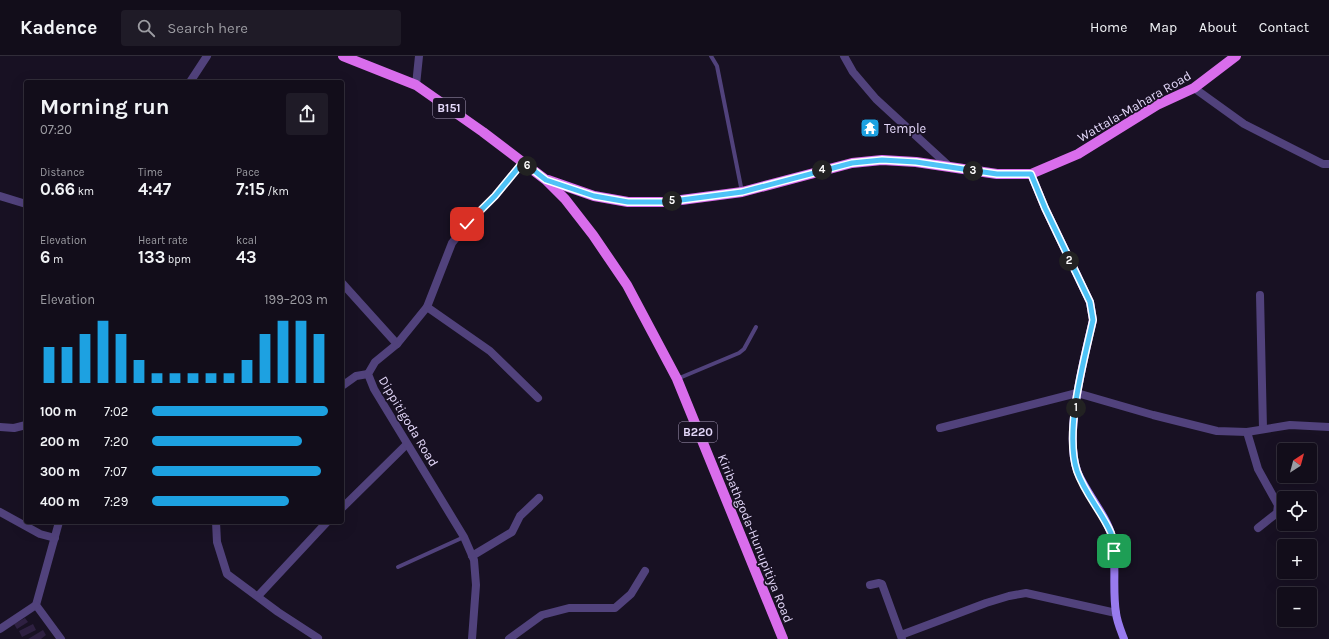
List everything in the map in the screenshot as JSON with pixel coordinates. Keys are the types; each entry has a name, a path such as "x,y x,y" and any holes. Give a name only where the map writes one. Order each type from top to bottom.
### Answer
{"main road":[{"name":"Kiribathgoda-Hunupitiya Road","path":"343,56 416,85 483,132 546,180 565,199 593,235 627,285 677,379 783,639"},
{"name":"Wattala-Mahara Road","path":"546,180 594,196 628,202 666,202 742,192 852,163 882,160 916,162 997,174 1031,174 1078,154 1157,105 1194,88 1236,56"}],"street":[{"path":"191,80 207,56"},
{"path":"416,85 419,56"},
{"path":"844,56 853,72 876,99 951,168"},
{"path":"1194,88 1244,124 1323,164 1329,164"},
{"name":"Dippitigoda Road","path":"472,639 476,585 474,560 464,537 374,389 368,374 375,362 397,344 427,307 452,243 467,224 495,196 523,162"},
{"path":"1031,174 1048,215 1090,302 1093,320 1077,393 1073,436 1074,452 1077,471 1112,535 1116,613 1124,639"},
{"path":"0,196 24,203"},
{"path":"344,285 397,344"},
{"path":"1260,295 1263,429"},
{"path":"427,307 490,351 538,398"},
{"path":"344,385 356,376 368,374"},
{"path":"940,428 1077,393 1153,415 1217,431 1247,432 1290,425 1329,426"},
{"path":"0,428 14,428 24,426"},
{"path":"1247,432 1258,469 1278,505 1277,513 1258,528"},
{"path":"344,506 407,444"},
{"path":"472,556 512,532 520,516 539,498"},
{"path":"0,512 40,534 55,538"},
{"path":"0,629 36,605 58,524"},
{"path":"216,524 217,542 227,574 278,612 318,638"},
{"path":"258,596 325,524"},
{"path":"509,639 542,615 570,608 615,608 631,594 645,571"},
{"path":"870,586 879,583 882,584 901,637 986,604 1026,593 1116,613"},
{"path":"36,605 60,639"}],"lane":[{"path":"711,56 716,66 742,192"},
{"path":"677,379 739,353 744,349 756,327"},
{"path":"398,567 464,537"}],"building":[{"path":"25,618 28,622 17,629 14,624"},
{"path":"33,624 36,630 22,637 19,631"},
{"path":"43,630 46,635 41,639 28,639"}],"place":[{"name":"Temple","path":"870,128"}],"route":[{"path":"467,224 495,196 523,162 546,180 594,196 628,202 666,202 742,192 852,163 882,160 916,162 997,174 1031,174 1068,258 1090,302 1093,320 1077,393 1073,436 1074,452 1077,471 1112,535 1114,551"}]}
